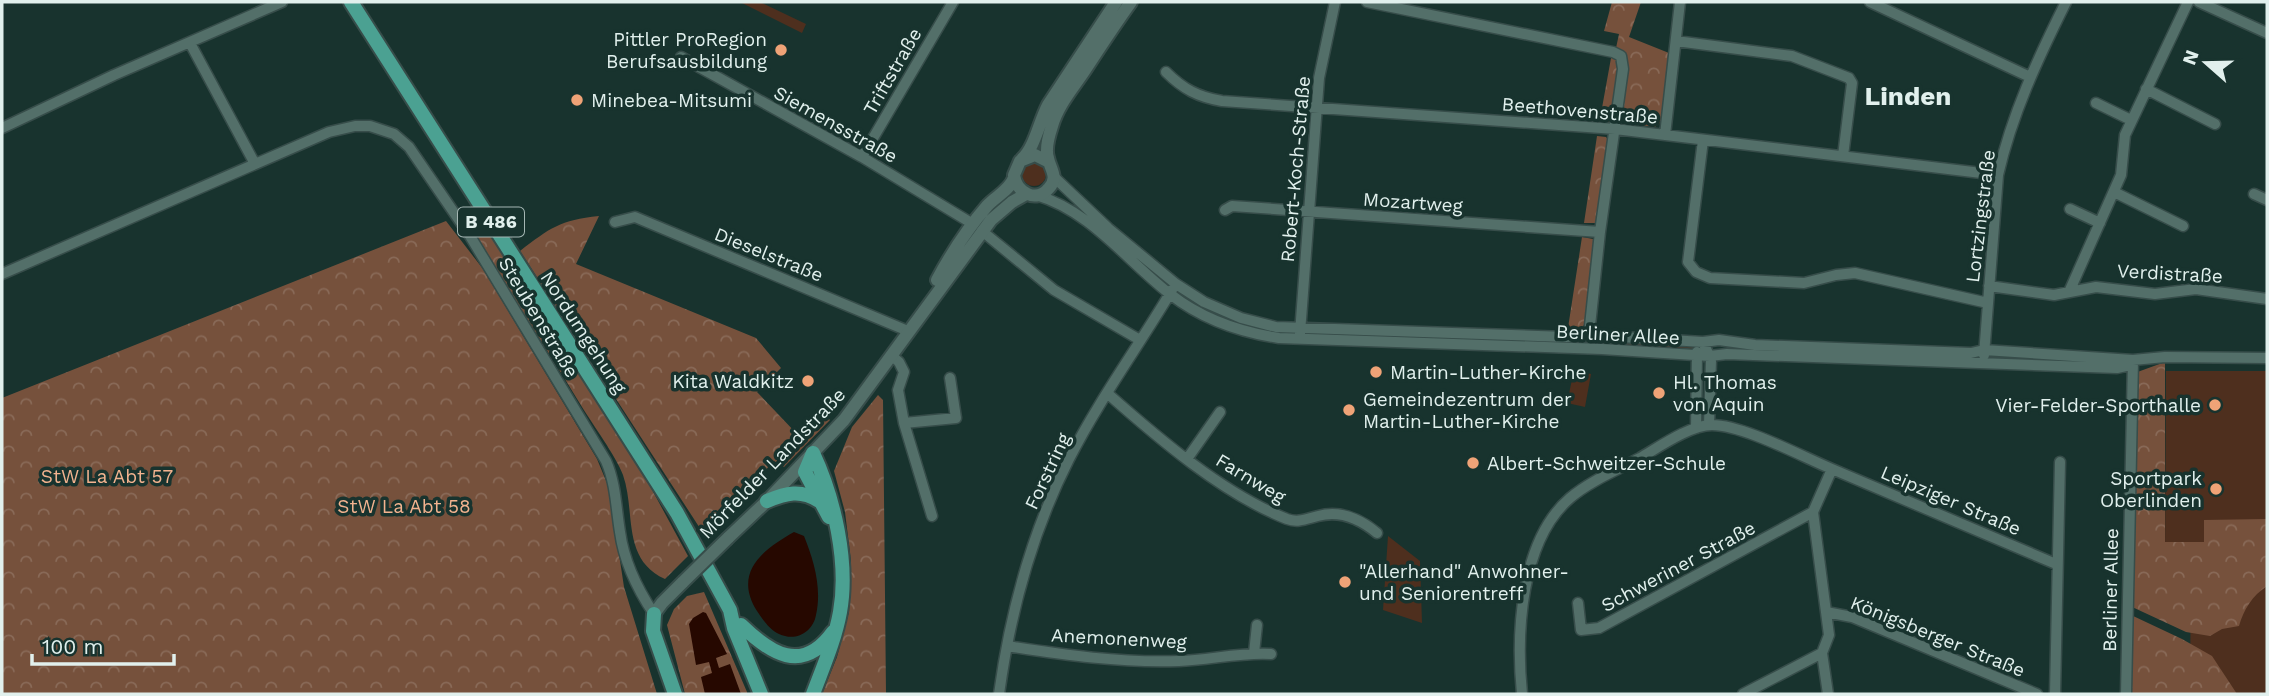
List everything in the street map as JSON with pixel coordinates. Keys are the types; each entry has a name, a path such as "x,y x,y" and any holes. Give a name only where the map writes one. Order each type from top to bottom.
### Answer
{"main road":[{"name":"Nordumgehung","path":"351,2 677,513 730,610 734,628 761,694"},
{"name":"Mörfelder Landstraße","path":"908,331 971,245 989,203 1012,184 1016,166 1030,149 1038,123 1048,105 1116,2"},
{"path":"1054,177 1049,162 1049,135 1059,109 1131,2"},
{"path":"1022,159 1035,155 1049,162"},
{"name":"Mörfelder Landstraße","path":"654,614 683,582 767,501 855,405 892,356 948,260 978,227 1005,207 1049,188 1054,177"},
{"path":"1014,178 1017,186 1031,195"},
{"path":"813,453 805,471 823,504 838,541"},
{"path":"813,453 831,499 842,589 838,622 813,694"},
{"path":"767,501 785,494 799,493 811,496 823,504"},
{"name":"B 486","path":"730,610 741,625 770,694"},
{"path":"654,614 653,631 674,694"},
{"path":"741,625 761,645 788,656 813,651 829,638 838,622"}],"street":[{"path":"2,128 114,75 282,2"},
{"name":"Triftstraße","path":"862,157 953,2"},
{"name":"Robert-Koch-Straße","path":"1299,340 1320,71 1335,2"},
{"path":"1367,2 1620,54 1623,69 1600,232 1589,335"},
{"path":"1665,135 1680,2"},
{"path":"1870,2 2030,77"},
{"name":"Lortzingstraße","path":"1983,363 1998,175 2013,121 2030,77 2066,2"},
{"path":"2069,292 2121,175 2124,140 2131,120 2188,2"},
{"path":"2199,2 2267,33"},
{"path":"1676,41 1792,56 1849,78 1852,83 1843,156"},
{"path":"190,43 255,164"},
{"name":"Siemensstraße","path":"681,57 862,157 978,227 1054,290 1140,341"},
{"name":"Beethovenstraße","path":"1166,72 1187,90 1205,98 1222,101 1615,129 1998,175"},
{"path":"2146,89 2215,124"},
{"path":"2096,103 2131,120"},
{"name":"Steubenstraße","path":"2,274 329,132 355,126 384,130 409,147 476,245 606,461 615,491 622,544 638,590 654,614"},
{"path":"1703,140 1688,262 1696,272 1710,278 1804,283 1855,273 1988,303"},
{"name":"Berliner Allee","path":"1054,177 1170,294 1197,312 1225,325 1261,335 1299,340 1525,346 1710,356 1727,354 2120,368 2133,360"},
{"path":"2114,192 2183,226"},
{"path":"2255,194 2267,200"},
{"name":"Berliner Allee","path":"1031,195 1058,203 1076,213 1176,284 1222,311 1268,326 1566,337 1589,335 1700,342 1719,340 1755,345 1971,353 1984,351 2133,360 2165,357 2267,358"},
{"name":"Mozartweg","path":"1225,210 1232,206 1600,232"},
{"path":"2070,209 2100,223"},
{"name":"Dieselstraße","path":"615,222 635,217 908,331"},
{"name":"Forstring","path":"999,694 1022,584 1050,503 1069,459 1176,284"},
{"name":"Verdistraße","path":"1989,286 2054,295 2096,287 2155,294 2196,289 2267,299"},
{"path":"1696,428 1697,355 1700,342"},
{"path":"1522,694 1520,641 1525,593 1536,552 1550,521 1563,505 1580,491 1674,438 1709,425 1710,356 1700,342"},
{"path":"892,356 904,372 898,390 904,423 932,516"},
{"name":"Berliner Allee","path":"2126,694 2133,360"},
{"path":"904,423 956,418 950,378"},
{"name":"Farnweg","path":"1107,393 1187,459 1248,499 1291,521 1299,522 1340,514 1363,522 1377,533"},
{"name":"Farnweg","path":"1187,459 1220,412"},
{"name":"Leipziger Straße","path":"1709,425 1737,429 2056,564"},
{"path":"2055,694 2060,461"},
{"path":"1828,694 1822,653 1829,635 1813,512 1832,470"},
{"name":"Schweriner Straße","path":"1578,603 1581,630 1599,628 1813,512"},
{"name":"Königsberger Straße","path":"1826,612 1852,617 2037,694"},
{"path":"1254,653 1257,625"},
{"name":"Anemonenweg","path":"1007,646 1136,661 1271,654"},
{"path":"1743,694 1822,653"}],"shaded area":[{"path":"740,2 760,2 806,24 802,33"},
{"path":"1034,162 1042,166 1046,174 1042,182 1034,186 1026,182 1022,174 1026,166"},
{"path":"1191,297 1293,331 1294,334 1291,337 1229,323 1188,302"},
{"path":"1319,331 1495,338 1495,343 1319,336"},
{"path":"1606,340 1694,347 1693,352 1605,347"},
{"path":"1574,370 1591,374 1585,407 1567,403"},
{"name":"Sportpark Oberlinden","path":"2166,371 2267,371 2267,694 2190,694 2191,551 2165,550"},
{"path":"794,532 804,536 808,545 816,575 818,605 814,621 807,631 792,637 779,634 767,624 750,597 748,585 754,564 771,547"},
{"path":"1388,536 1420,561 1422,623 1383,610"},
{"path":"703,612 706,613 727,654 716,658 719,668 730,664 741,694 705,694 701,677 712,673 709,662 696,665 689,624"}],"green space":[{"path":"1612,2 1641,2 1629,37 1669,53 1661,122 1655,127 1632,124 1623,112 1614,110 1613,123 1600,119 1613,47 1616,48 1619,34 1604,31"},
{"path":"1597,136 1606,137 1608,140 1599,219 1596,223 1584,223"},
{"path":"474,210 650,486 688,556 665,579 651,570 636,547 627,489 615,459 461,217"},
{"path":"599,216 576,264 756,338 781,368 757,392 796,433 820,410 830,420 784,467 774,461 705,536 520,251 556,226"},
{"name":"StW La Abt 58","path":"446,221 483,269 597,459 609,488 624,587 657,694 2,694 2,398"},
{"path":"1582,237 1593,239 1595,244 1586,323 1581,328 1568,328"},
{"path":"2165,362 2165,542 2204,542 2204,520 2267,519 2267,586 2249,603 2239,626 2222,629 2210,636 2186,632 2130,606 2132,374"},
{"path":"878,395 883,400 886,694 822,694 837,657 849,612 851,561 845,512 834,471 852,427"},
{"path":"704,592 747,694 685,694 667,625 674,609 687,596"},
{"path":"2131,615 2212,656 2237,694 2127,694"}],"place":[{"name":"Pittler ProRegion Berufsausbildung","path":"781,50"},
{"name":"Minebea-Mitsumi","path":"577,100"},
{"name":"Martin-Luther-Kirche","path":"1376,372"},
{"name":"Kita Waldkitz","path":"808,381"},
{"name":"Hl. Thomas von Aquin","path":"1659,393"},
{"name":"Vier-Felder-Sporthalle","path":"2215,405"},
{"name":"Gemeindezentrum der Martin-Luther-Kirche","path":"1349,410"},
{"name":"Albert-Schweitzer-Schule","path":"1473,463"},
{"name":"Sportpark Oberlinden","path":"2216,489"},
{"name":"\"Allerhand\" Anwohner- und Seniorentreff","path":"1345,582"}],"district":[{"name":"Linden","path":"1908,96"}],"park label":[{"name":"StW La Abt 57","path":"107,476"}]}
